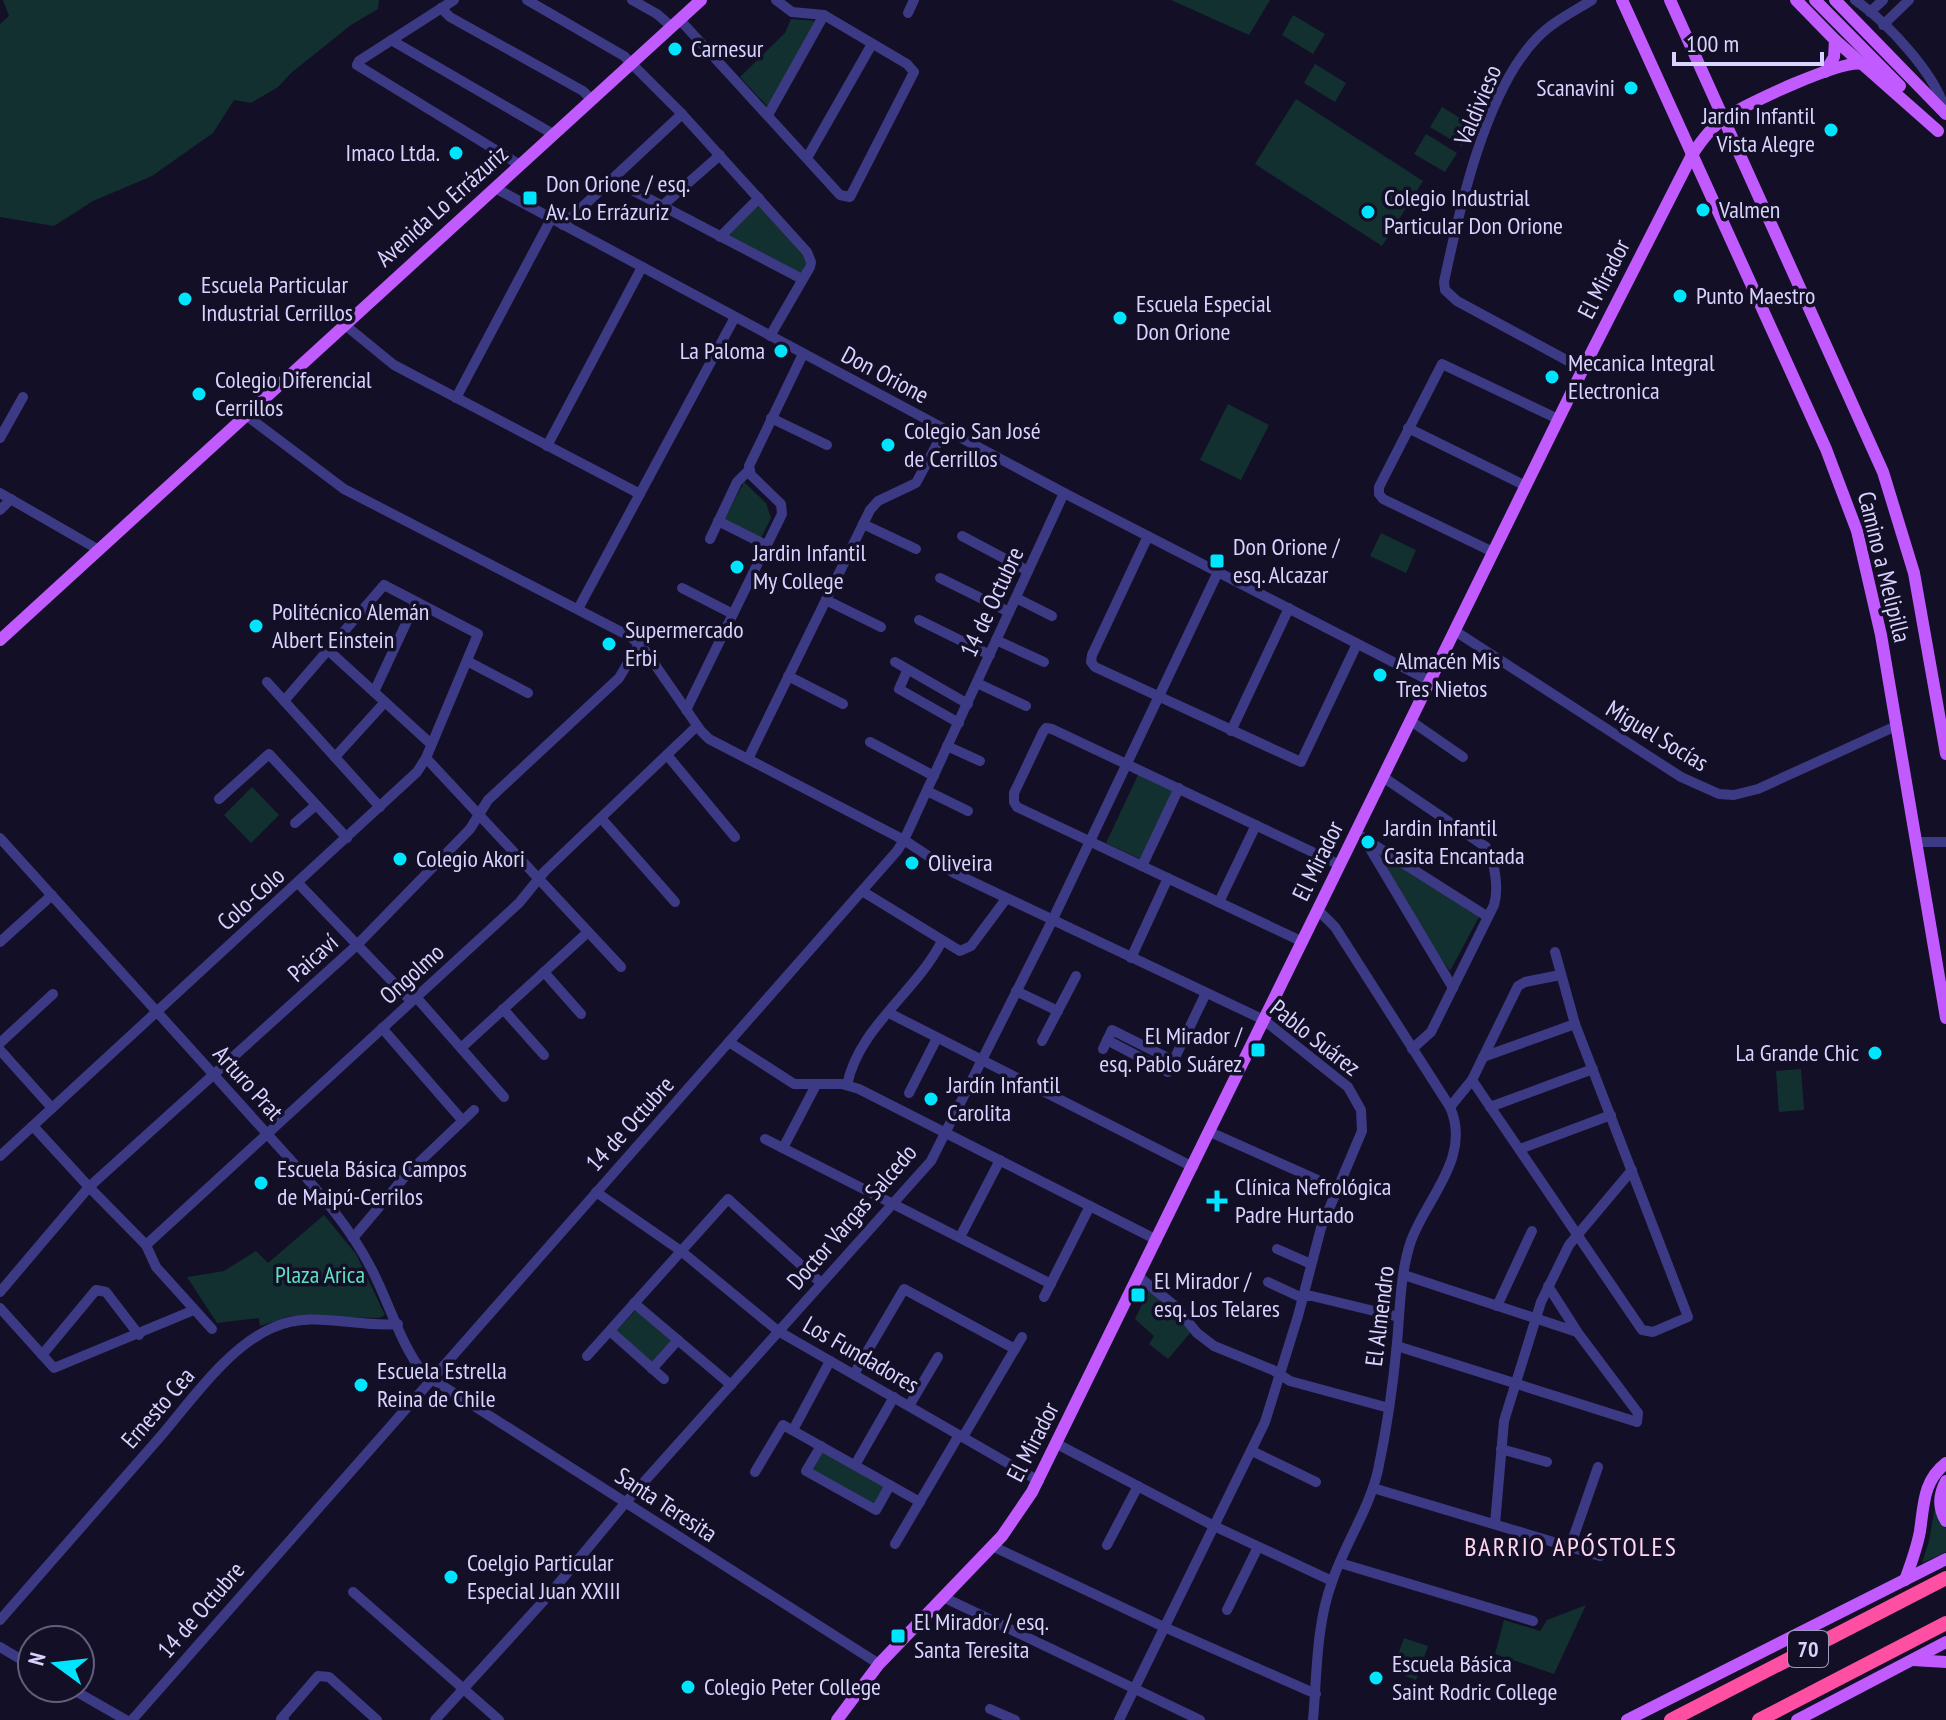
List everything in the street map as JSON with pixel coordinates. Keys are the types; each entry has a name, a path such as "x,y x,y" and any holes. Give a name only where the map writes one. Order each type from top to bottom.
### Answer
{"highway":[{"name":"70","path":"1671,1720 1946,1578"},
{"name":"70","path":"1759,1720 1946,1623"}],"main road":[{"name":"Avenida Lo Errázuriz","path":"0,640 701,0"},
{"name":"Camino a Melipilla","path":"1622,0 1826,449 1845,498 1869,576 1946,1018"},
{"name":"Camino a Melipilla","path":"1670,0 1863,423 1893,500 1918,589 1946,754"},
{"path":"1796,0 1835,40 1942,134"},
{"path":"1815,0 1901,86 1942,134"},
{"path":"1835,0 1946,114"},
{"path":"1825,72 1834,57 1835,40"},
{"name":"El Mirador","path":"837,1720 879,1664 992,1546 1018,1515 1039,1481 1340,865 1359,835 1383,777 1558,419 1692,155 1724,118 1825,72 1849,63 1863,64"},
{"path":"1676,186 1690,180 1706,186"},
{"path":"1905,1580 1918,1543 1926,1487 1946,1463"},
{"path":"1946,1481 1940,1506 1946,1521"},
{"path":"1627,1720 1946,1559"},
{"path":"1801,1719 1946,1642"},
{"path":"1906,1662 1926,1659 1946,1662"}],"street":[{"path":"454,0 357,64 359,69 520,165"},
{"path":"527,0 619,52 632,63 807,252 811,262 770,336"},
{"path":"632,0 676,23 846,198 854,192 913,76 912,69 824,15 792,12 776,0"},
{"path":"908,13 914,0"},
{"name":"Valdivieso","path":"1583,369 1450,296 1444,282 1476,162 1505,85 1535,40 1551,25 1592,0"},
{"path":"1855,0 1931,77 1941,94 1946,114"},
{"path":"1870,12 1883,0"},
{"path":"1883,25 1909,0"},
{"path":"441,8 447,15 583,91 591,99"},
{"path":"768,115 824,15"},
{"path":"391,40 553,134"},
{"path":"807,158 872,44"},
{"path":"563,225 682,114"},
{"path":"662,206 720,155"},
{"path":"611,179 802,279"},
{"name":"Don Orione","path":"495,188 1064,493 1430,681"},
{"path":"720,237 759,198"},
{"path":"456,398 551,219"},
{"path":"547,446 642,267"},
{"path":"578,609 735,317"},
{"path":"345,325 394,365 640,494"},
{"path":"686,710 782,514 782,507 753,478 749,463 803,354"},
{"path":"1493,552 1383,499 1379,487 1442,364 1558,419"},
{"path":"0,438 23,397"},
{"path":"247,416 344,489 626,633 639,644"},
{"path":"771,418 827,445"},
{"path":"1408,428 1526,486"},
{"path":"748,759 863,524 875,504 913,485 920,478 945,429"},
{"path":"710,539 739,479 749,470"},
{"path":"0,493 99,550"},
{"name":"14 de Octubre","path":"132,1720 904,840 1064,493"},
{"path":"0,510 11,499"},
{"path":"718,521 766,545"},
{"path":"863,524 916,549"},
{"path":"962,536 1028,571"},
{"path":"1148,536 1091,662 1095,667 1301,762 1357,644"},
{"name":"Doctor Vargas Salcedo","path":"442,1717 463,1687 549,1595 626,1502 925,1168 1052,921 1218,572"},
{"path":"940,578 1009,612"},
{"path":"284,701 384,585 416,602 374,692"},
{"path":"682,588 733,614"},
{"path":"1016,598 1052,616"},
{"path":"826,600 881,627"},
{"name":"Colo-Colo","path":"0,1156 417,772 426,758 478,634 416,602"},
{"path":"1231,731 1289,608"},
{"path":"919,620 990,655"},
{"name":"Miguel Socías","path":"1455,631 1655,762 1719,794 1734,795 1758,789 1896,726"},
{"path":"996,640 1044,662"},
{"name":"Pablo Suárez","path":"639,644 709,739 904,840 954,873 1264,1020 1348,1087 1359,1103 1362,1131 1321,1228 1304,1296 1265,1422 1119,1720"},
{"name":"Paicaví","path":"0,1292 89,1187 357,945 470,829 488,800 619,678 639,644"},
{"path":"328,650 431,744"},
{"path":"467,661 528,693"},
{"path":"895,662 968,704"},
{"path":"907,671 899,689 959,723"},
{"path":"788,676 843,704"},
{"path":"267,682 380,807"},
{"path":"977,683 1026,706"},
{"path":"335,757 385,702"},
{"path":"1411,721 1463,757"},
{"name":"Ongolmo","path":"146,1245 519,903 539,879 697,726"},
{"path":"1303,942 1020,809 1014,802 1014,793 1046,728 1052,729 1340,865"},
{"path":"870,742 934,776"},
{"path":"947,746 980,761"},
{"path":"219,799 269,754 347,838"},
{"path":"667,755 735,837"},
{"path":"426,758 621,967"},
{"path":"1383,777 1489,851 1496,894 1488,917 1431,1032 1412,1049"},
{"path":"1142,866 1179,788"},
{"path":"927,791 968,811"},
{"path":"295,823 316,805"},
{"path":"601,818 675,902"},
{"path":"1219,902 1256,825"},
{"path":"1359,835 1488,917"},
{"path":"1359,835 1453,988"},
{"name":"Arturo Prat","path":"0,838 308,1180 353,1238 372,1270 417,1364 431,1380"},
{"path":"1917,842 1946,842"},
{"path":"1131,958 1168,878"},
{"path":"298,883 461,1048 504,1097"},
{"path":"862,891 960,951 968,949 1006,899"},
{"path":"0,942 52,895"},
{"name":"El Almendro","path":"1313,1720 1321,1633 1332,1581 1373,1488 1389,1408 1404,1275 1413,1235 1454,1155 1457,1131 1450,1107 1335,927 1318,910"},
{"path":"461,1048 588,932"},
{"path":"847,1085 866,1041 926,970 942,941"},
{"path":"1472,1080 1642,1330 1647,1333 1688,1317 1575,1024 1555,952"},
{"path":"544,972 581,1014"},
{"path":"1450,1107 1472,1080 1518,986 1560,975"},
{"path":"1042,1041 1076,976"},
{"path":"1016,991 1058,1011"},
{"path":"1107,1040 1171,1066 1206,993"},
{"path":"0,1043 53,994"},
{"path":"503,1009 544,1055"},
{"path":"889,1013 1193,1167"},
{"path":"1483,1057 1575,1024"},
{"path":"382,1028 462,1120"},
{"path":"909,1093 937,1038"},
{"path":"729,1042 789,1082 847,1085 1157,1240"},
{"path":"0,1050 52,1108"},
{"path":"1490,1107 1593,1069"},
{"path":"783,1148 816,1085"},
{"path":"353,1238 407,1174 474,1110"},
{"path":"1520,1149 1611,1115"},
{"path":"33,1126 146,1245 153,1263 212,1329"},
{"path":"1210,1132 1338,1189"},
{"path":"765,1139 1051,1284"},
{"path":"960,1237 1000,1160"},
{"path":"1495,1524 1504,1421 1535,1327 1535,1318 1561,1258 1578,1233 1632,1170"},
{"name":"Los Fundadores","path":"596,1192 681,1251 778,1331 1039,1481"},
{"path":"587,1356 728,1199 821,1283"},
{"path":"1044,1297 1090,1206"},
{"path":"1497,1306 1532,1231"},
{"path":"1277,1249 1311,1264"},
{"path":"1404,1275 1578,1333"},
{"path":"1139,1277 1175,1306 1208,1343 1290,1381 1389,1408"},
{"path":"1268,1282 1293,1294 1399,1317"},
{"path":"1397,1346 1637,1422 1638,1413 1578,1333 1548,1286"},
{"path":"854,1374 904,1289 1015,1349"},
{"path":"42,1355 96,1290 106,1292 139,1335"},
{"path":"634,1303 731,1385"},
{"path":"0,1308 54,1368 194,1310"},
{"name":"Ernesto Cea","path":"0,1620 214,1375 254,1338 293,1321 398,1324"},
{"path":"610,1331 664,1379"},
{"path":"895,1544 1022,1337"},
{"path":"652,1369 678,1340"},
{"path":"909,1406 938,1357"},
{"path":"793,1430 830,1361"},
{"name":"Santa Teresita","path":"431,1380 879,1664"},
{"path":"855,1465 894,1397"},
{"path":"755,1472 783,1425 920,1502"},
{"path":"1057,1444 1214,1526 1332,1581"},
{"path":"821,1446 806,1471 876,1510 890,1485"},
{"path":"1501,1449 1547,1462"},
{"path":"1252,1451 1316,1482"},
{"path":"1570,1547 1598,1467"},
{"path":"1107,1545 1138,1486"},
{"path":"1373,1488 1600,1556"},
{"path":"992,1546 1316,1694"},
{"path":"1227,1610 1258,1547"},
{"path":"1340,1563 1533,1621"},
{"path":"353,1592 499,1720"},
{"path":"943,1597 1200,1720"},
{"path":"284,1720 281,1719 318,1676 323,1675 377,1720"},
{"path":"96,1703 126,1720"},
{"path":"990,1709 1015,1720"}],"green space":[{"path":"3,0 379,0 378,9 351,25 278,87 251,103 234,100 213,133 152,176 93,201 54,226 0,217 0,24 9,16"},
{"path":"1171,0 1270,0 1249,35"},
{"path":"1293,15 1325,34 1313,54 1282,35"},
{"path":"791,19 818,21 768,107 740,77 785,33"},
{"path":"1315,64 1346,83 1335,102 1304,83"},
{"path":"1296,99 1423,181 1382,246 1255,164"},
{"path":"1442,107 1473,126 1462,146 1430,127"},
{"path":"1426,134 1457,153 1445,172 1414,154"},
{"path":"758,203 803,252 806,262 801,275 727,236"},
{"path":"1228,404 1269,425 1241,480 1200,460"},
{"path":"744,482 766,503 771,518 760,540 724,520"},
{"path":"1381,533 1416,550 1406,573 1370,556"},
{"path":"1139,773 1175,790 1142,860 1106,843"},
{"path":"252,787 279,815 251,843 224,815"},
{"path":"1369,846 1479,917 1450,971 1367,850"},
{"path":"1801,1069 1804,1110 1779,1112 1776,1071"},
{"name":"Plaza Arica","path":"324,1215 356,1254 385,1315 379,1318 291,1316 260,1326 259,1318 217,1323 187,1277 224,1271 256,1251 268,1263"},
{"path":"1149,1290 1191,1332 1168,1359 1149,1344 1154,1336 1135,1319"},
{"path":"636,1310 674,1342 653,1365 616,1331"},
{"path":"821,1447 889,1486 876,1509 807,1471"},
{"path":"1937,1496 1940,1521 1946,1528 1946,1552 1922,1563 1929,1541"},
{"path":"1586,1605 1554,1674 1495,1654 1504,1620 1540,1631 1547,1620"},
{"path":"1404,1638 1428,1646 1416,1680 1392,1671"}],"place":[{"name":"Carnesur","path":"675,49"},
{"name":"Scanavini","path":"1631,88"},
{"name":"Jardin Infantil Vista Alegre","path":"1831,130"},
{"name":"Imaco Ltda.","path":"456,153"},
{"name":"Don Orione / esq. Av. Lo Errázuriz","path":"530,198"},
{"name":"Valmen","path":"1703,210"},
{"name":"Colegio Industrial Particular Don Orione","path":"1368,212"},
{"name":"Punto Maestro","path":"1680,296"},
{"name":"Escuela Particular Industrial Cerrillos","path":"185,299"},
{"name":"Escuela Especial Don Orione","path":"1120,318"},
{"name":"La Paloma","path":"781,351"},
{"name":"Mecanica Integral Electronica","path":"1552,377"},
{"name":"Colegio Diferencial Cerrillos","path":"199,394"},
{"name":"Colegio San José de Cerrillos","path":"888,445"},
{"name":"Don Orione / esq. Alcazar","path":"1217,561"},
{"name":"Jardin Infantil My College","path":"737,567"},
{"name":"Politécnico Alemán Albert Einstein","path":"256,626"},
{"name":"Supermercado Erbi","path":"609,644"},
{"name":"Almacén Mis Tres Nietos","path":"1380,675"},
{"name":"Jardin Infantil Casita Encantada","path":"1368,842"},
{"name":"Colegio Akori","path":"400,859"},
{"name":"Oliveira","path":"912,863"},
{"name":"El Mirador / esq. Pablo Suárez","path":"1258,1050"},
{"name":"La Grande Chic","path":"1875,1053"},
{"name":"Jardín Infantil Carolita","path":"931,1099"},
{"name":"Escuela Básica Campos de Maipú-Cerrilos","path":"261,1183"},
{"name":"Clínica Nefrológica Padre Hurtado","path":"1217,1201"},
{"name":"El Mirador / esq. Los Telares","path":"1138,1295"},
{"name":"Escuela Estrella Reina de Chile","path":"361,1385"},
{"name":"Coelgio Particular Especial Juan XXIII","path":"451,1577"},
{"name":"El Mirador / esq. Santa Teresita","path":"898,1636"},
{"name":"Escuela Básica Saint Rodric College","path":"1376,1678"},
{"name":"Colegio Peter College","path":"688,1687"}],"district":[{"name":"BARRIO APÓSTOLES","path":"1571,1547"}]}
